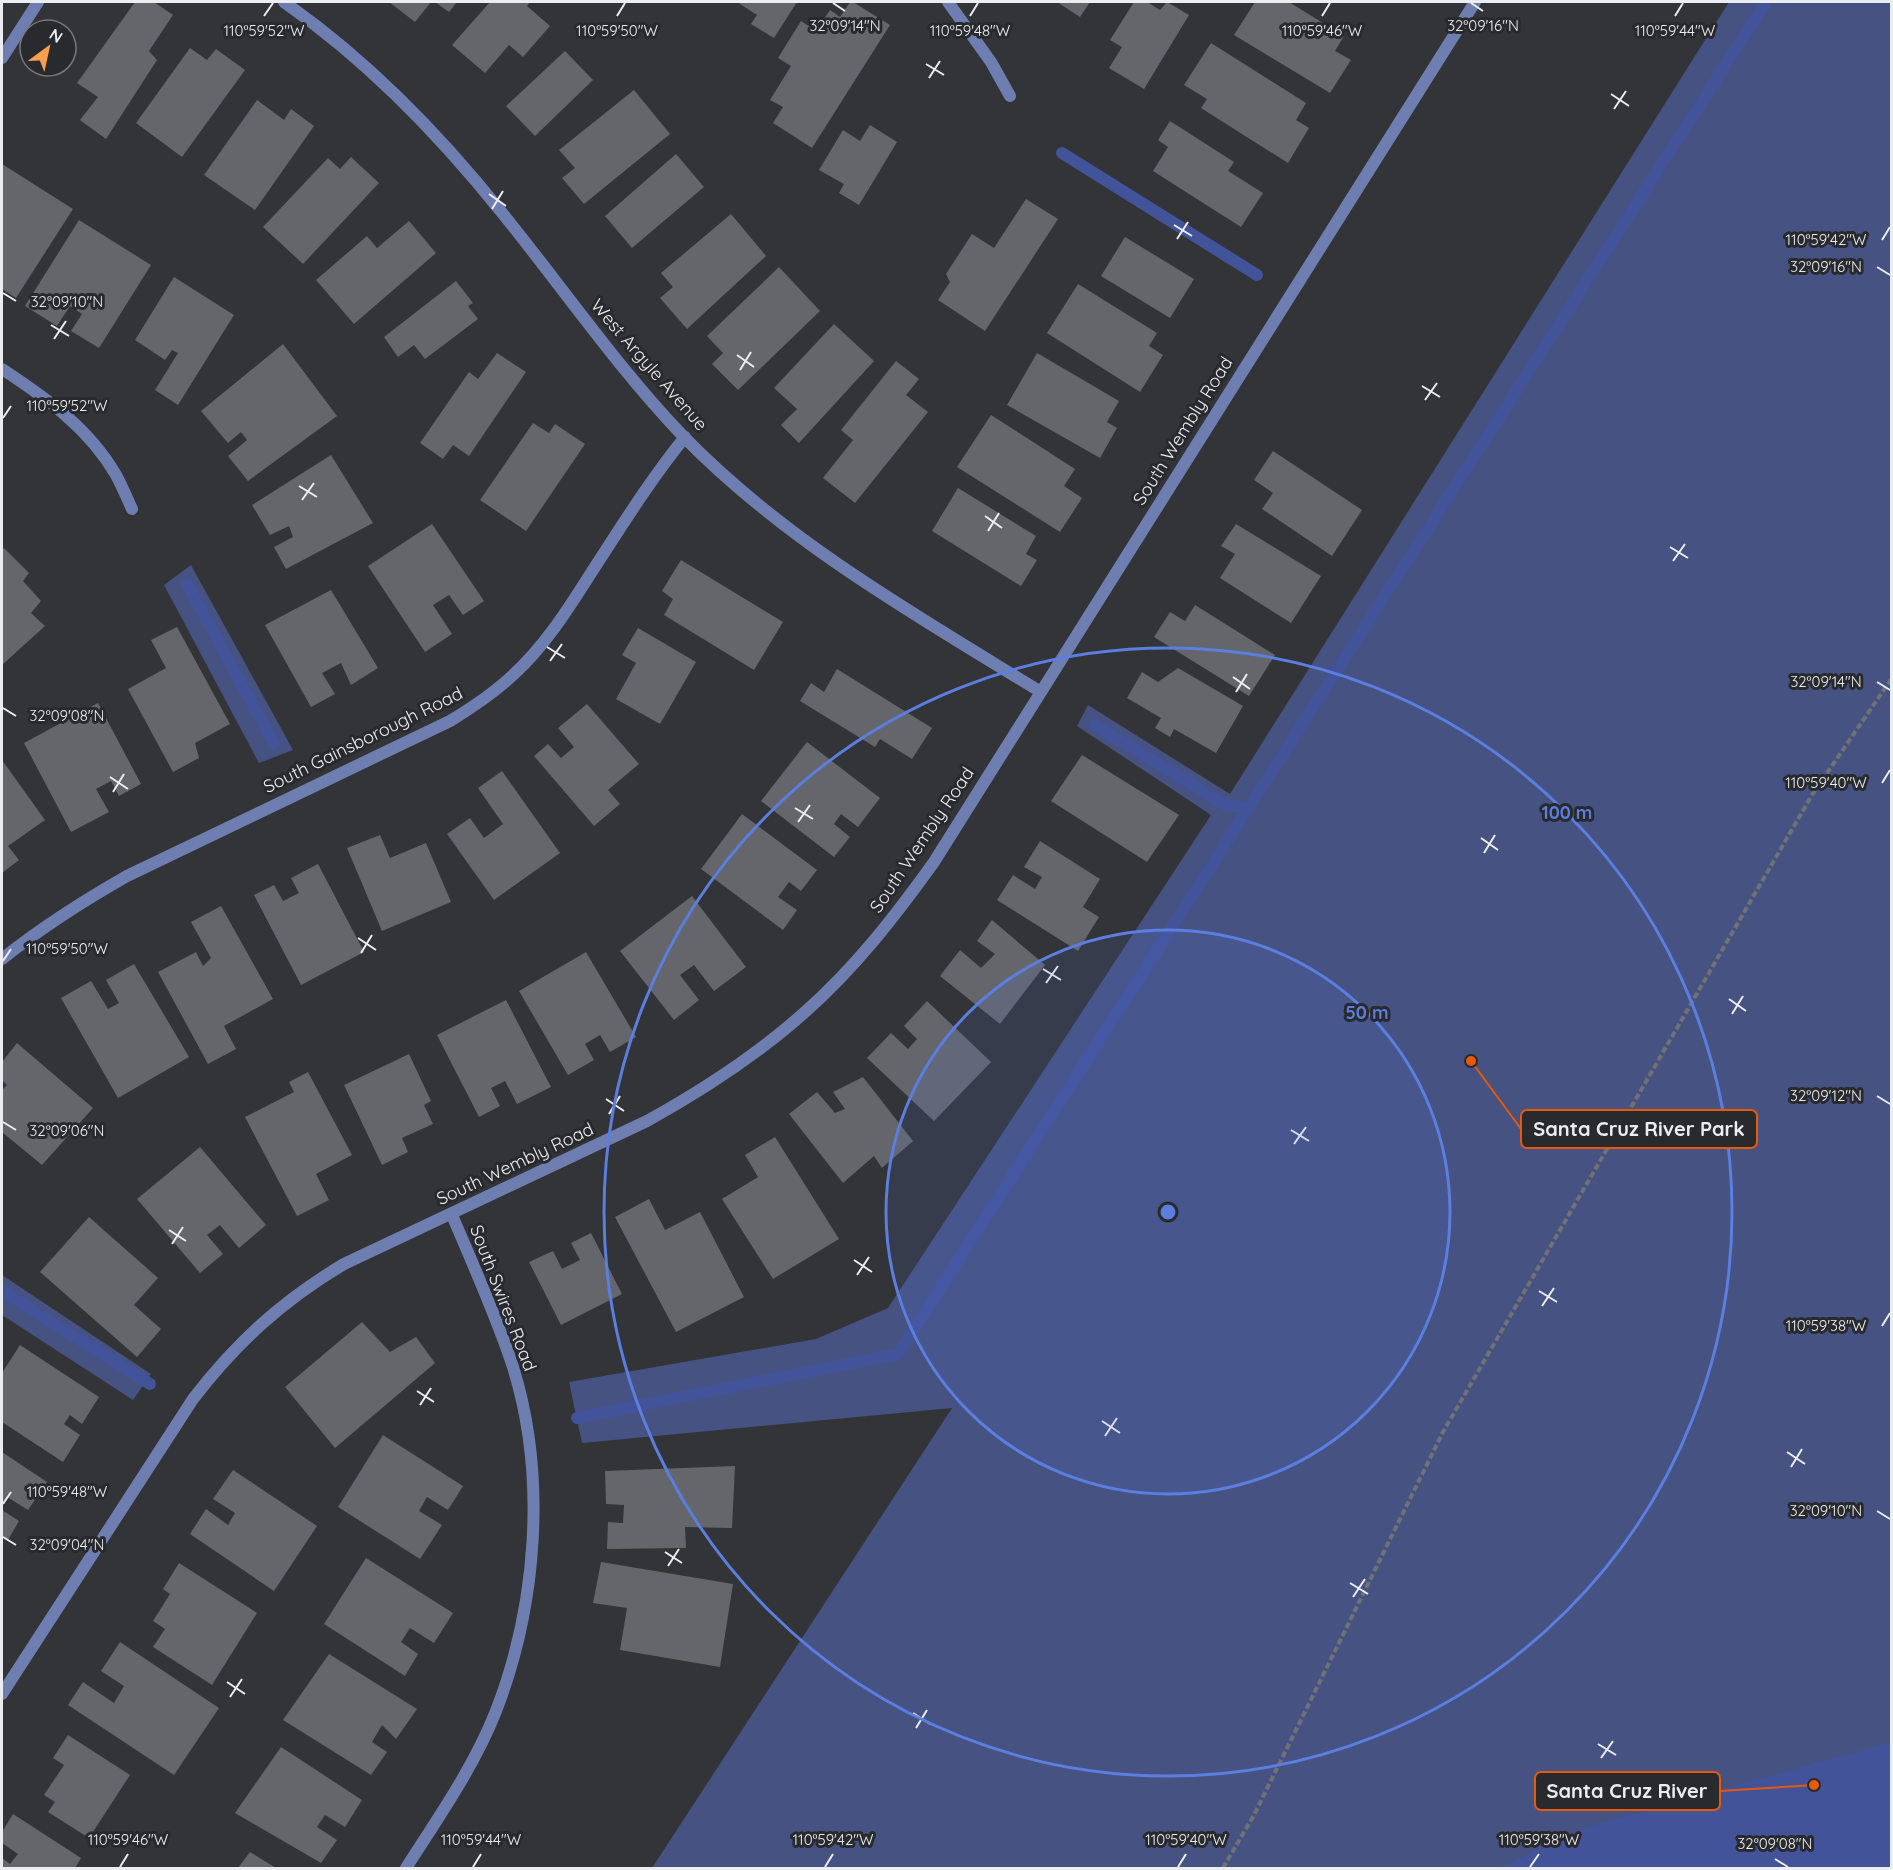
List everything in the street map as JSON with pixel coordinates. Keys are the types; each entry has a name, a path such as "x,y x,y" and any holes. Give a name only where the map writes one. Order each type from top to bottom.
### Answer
{"street":[{"path":"2,58 38,2"},
{"name":"West Argyle Avenue","path":"284,2 371,71 459,162 509,221 600,339 685,437 763,508 834,560 897,604 1041,693"},
{"path":"948,2 991,62 1011,96"},
{"name":"South Wembly Road","path":"2,1694 188,1407 218,1367 276,1310 309,1285 344,1264 647,1122 684,1101 724,1075 806,1011 876,938 934,862 1474,2"},
{"path":"2,369 66,414 94,443 117,476 132,509"},
{"name":"South Gainsborough Road","path":"2,960 22,943 88,898 127,876 450,721 486,699 541,645 566,612 661,466 685,437"},
{"name":"South Swires Road","path":"406,1869 474,1758 496,1712 512,1666 524,1620 533,1533 533,1491 529,1449 513,1368 452,1215"}],"path":[{"path":"1223,1869 1254,1815 1443,1432 1812,795 1892,678"}],"shaded area":[{"path":"1729,2 1891,2 1891,1868 652,1868 952,1408 582,1443 569,1382 816,1339 888,1308 1211,815 1077,726 1088,705 1230,794"},
{"path":"191,565 293,750 259,763 164,585"},
{"path":"2,1275 151,1374 133,1400 2,1315"},
{"path":"1891,1742 1891,1868 1499,1868 1583,1828"}],"building":[{"path":"135,2 154,2 173,15 149,51 157,60 106,139 80,120 98,97 77,83"},
{"path":"389,2 431,2 415,22"},
{"path":"435,2 457,2 449,12"},
{"path":"490,2 530,2 527,6 550,26 523,57 509,45 485,73 452,45"},
{"path":"737,2 797,2 774,38 751,24 757,15"},
{"path":"850,2 890,25 812,148 773,123 783,107 770,100 791,66 778,58 801,21 816,31 830,10 840,17"},
{"path":"1057,2 1090,2 1080,17"},
{"path":"1134,2 1147,2 1160,10 1167,2 1189,15 1144,89 1109,68 1122,47 1110,40"},
{"path":"1255,2 1289,2 1344,36 1335,51 1351,60 1330,93 1234,35"},
{"path":"1211,43 1306,103 1296,120 1309,128 1288,163 1201,108 1207,99 1184,85"},
{"path":"190,48 207,60 216,49 245,70 182,157 136,123"},
{"path":"565,51 593,80 535,136 506,106"},
{"path":"634,90 670,134 584,204 562,178 575,168 559,150"},
{"path":"257,100 284,120 291,109 314,126 255,210 204,175"},
{"path":"1170,121 1234,162 1228,171 1263,193 1241,227 1153,171 1168,147 1158,140"},
{"path":"870,125 897,142 859,205 839,193 844,184 819,170 843,130 860,141"},
{"path":"676,154 704,187 632,248 605,216"},
{"path":"351,157 379,183 303,264 263,227 328,158 340,169"},
{"path":"2,164 73,209 16,298 2,289"},
{"path":"1026,199 1058,219 985,331 938,300 950,282 946,274 972,234 994,248"},
{"path":"731,214 766,256 687,329 660,298 673,287 661,273"},
{"path":"79,220 151,265 99,348 71,331 82,314 70,306 57,326 25,306"},
{"path":"409,221 436,253 354,324 316,280 367,236 377,248"},
{"path":"1125,237 1194,279 1170,318 1101,276"},
{"path":"779,267 820,311 738,390 712,364 723,353 707,336"},
{"path":"174,277 234,315 178,405 155,390 178,353 172,350 165,360 135,340"},
{"path":"456,281 473,303 468,306 478,319 425,359 414,345 398,357 384,337"},
{"path":"1078,284 1157,333 1149,346 1163,355 1140,392 1047,333"},
{"path":"834,324 874,361 799,443 781,425 797,409 774,388"},
{"path":"283,344 337,416 248,481 228,456 247,440 241,432 228,443 201,411"},
{"path":"497,353 526,372 469,456 453,445 443,459 420,443 469,372 478,379"},
{"path":"1037,353 1119,401 1107,422 1117,428 1100,458 1007,405"},
{"path":"896,361 919,379 906,395 928,412 855,503 823,478 853,440 841,430"},
{"path":"991,415 1075,469 1064,486 1082,498 1060,532 957,467"},
{"path":"533,423 549,433 555,424 585,444 526,531 480,500"},
{"path":"1273,451 1362,510 1332,556 1262,509 1273,493 1254,480"},
{"path":"331,455 373,523 286,569 274,547 293,537 289,526 270,535 252,505"},
{"path":"958,488 1036,536 1026,554 1037,560 1021,586 932,531"},
{"path":"432,524 484,601 463,615 449,595 433,605 452,634 425,652 368,566"},
{"path":"1236,524 1321,576 1291,623 1220,578 1235,554 1221,546"},
{"path":"4,548 29,573 23,581 41,601 31,613 45,626 2,665 2,550"},
{"path":"681,560 783,622 754,670 664,615 673,599 662,591"},
{"path":"331,590 378,668 351,685 341,663 322,673 335,694 311,707 265,625"},
{"path":"1195,605 1275,655 1249,696 1154,637 1170,612 1185,621"},
{"path":"177,627 230,724 195,743 199,758 173,772 128,689 166,668 151,640"},
{"path":"638,628 696,662 660,724 616,699 636,663 622,655"},
{"path":"1178,668 1243,706 1216,753 1174,729 1170,737 1155,728 1161,718 1127,698 1142,672 1158,682"},
{"path":"837,669 932,728 912,759 880,739 875,747 800,701 811,683 824,692"},
{"path":"98,703 141,784 119,796 111,781 96,789 109,812 71,832 24,743"},
{"path":"587,704 639,764 608,790 620,804 594,826 534,756 548,744 561,758 574,747 558,728"},
{"path":"807,742 880,798 858,827 841,814 834,824 850,837 834,857 761,801"},
{"path":"1082,755 1179,815 1147,862 1051,801"},
{"path":"2,760 45,820 8,846 19,860 2,873"},
{"path":"502,771 560,853 494,900 447,834 470,818 484,838 503,824 478,788"},
{"path":"742,814 817,870 801,891 789,882 778,897 797,910 783,930 701,869"},
{"path":"380,835 390,858 426,843 451,902 382,931 347,848"},
{"path":"1040,841 1100,879 1083,907 1099,917 1078,951 997,900 1013,875 1035,889 1042,877 1024,867"},
{"path":"318,864 364,952 301,985 254,895 274,885 283,901 299,893 291,878"},
{"path":"692,896 746,967 714,991 694,965 680,975 699,1000 674,1020 620,951"},
{"path":"221,906 273,999 224,1026 236,1049 208,1064 158,972 196,952 203,966 211,958 191,922"},
{"path":"992,920 1045,965 1000,1024 940,976 960,950 981,968 995,954 977,941"},
{"path":"586,952 636,1037 610,1052 600,1035 585,1044 594,1060 568,1075 519,991"},
{"path":"134,964 189,1057 118,1098 61,998 91,981 108,1009 119,1003 106,980"},
{"path":"506,1000 551,1087 517,1104 505,1081 491,1088 500,1106 479,1117 437,1035"},
{"path":"927,1001 991,1062 934,1121 867,1058 891,1033 908,1049 917,1039 904,1026"},
{"path":"17,1043 93,1108 42,1165 2,1132 2,1090 7,1085 2,1080 2,1062"},
{"path":"409,1054 431,1101 424,1105 433,1124 402,1138 408,1152 382,1165 344,1085"},
{"path":"308,1072 352,1155 316,1174 329,1200 297,1216 245,1117 294,1092 289,1082"},
{"path":"863,1077 913,1141 882,1168 874,1156 843,1183 789,1114 817,1092 835,1113 845,1109 833,1092"},
{"path":"775,1137 839,1239 773,1279 722,1199 758,1177 745,1155"},
{"path":"200,1147 266,1225 239,1248 220,1225 207,1235 223,1254 200,1273 137,1199"},
{"path":"649,1199 665,1230 700,1212 744,1297 676,1332 615,1217"},
{"path":"89,1217 158,1278 134,1305 161,1329 137,1357 40,1272"},
{"path":"591,1233 622,1294 561,1325 529,1262 553,1251 562,1269 580,1260 571,1243"},
{"path":"362,1322 390,1352 416,1337 435,1363 335,1448 285,1387"},
{"path":"20,1345 99,1397 82,1424 70,1415 64,1424 80,1435 63,1462 2,1422 2,1373"},
{"path":"383,1435 463,1486 448,1510 427,1497 419,1511 442,1525 420,1559 338,1507"},
{"path":"2,1452 47,1482 28,1510 7,1497 2,1506"},
{"path":"735,1466 732,1528 685,1527 686,1548 607,1549 608,1522 623,1523 624,1505 606,1504 605,1471"},
{"path":"233,1470 317,1526 274,1591 190,1534 206,1509 228,1525 235,1513 213,1499"},
{"path":"2,1510 19,1521 8,1540 2,1536"},
{"path":"366,1558 453,1613 434,1643 410,1628 401,1642 418,1654 405,1676 324,1624"},
{"path":"601,1562 733,1584 720,1667 620,1650 627,1608 593,1603"},
{"path":"179,1563 257,1613 212,1685 153,1647 165,1629 153,1621 170,1594 163,1589"},
{"path":"120,1642 219,1708 174,1775 68,1705 83,1682 114,1703 124,1686 101,1671"},
{"path":"329,1654 417,1709 396,1739 382,1725 372,1742 387,1752 371,1775 283,1720"},
{"path":"68,1735 130,1775 89,1838 48,1812 55,1802 44,1795 64,1765 53,1758"},
{"path":"281,1747 362,1800 345,1827 325,1815 317,1827 337,1840 321,1863 235,1813"},
{"path":"13,1814 81,1858 75,1868 2,1868 2,1858 10,1864 18,1854 2,1843 2,1832"},
{"path":"250,1852 276,1868 238,1868"}],"waterway":[{"path":"577,1418 898,1354 1766,2"},
{"path":"1062,153 1257,275"},
{"path":"187,584 274,744"},
{"path":"1095,725 1227,806 1249,807"},
{"path":"2,1291 150,1384"}],"place":[{"name":"Santa Cruz River Park","path":"1471,1061"},
{"name":"Santa Cruz River","path":"1814,1785"}]}
